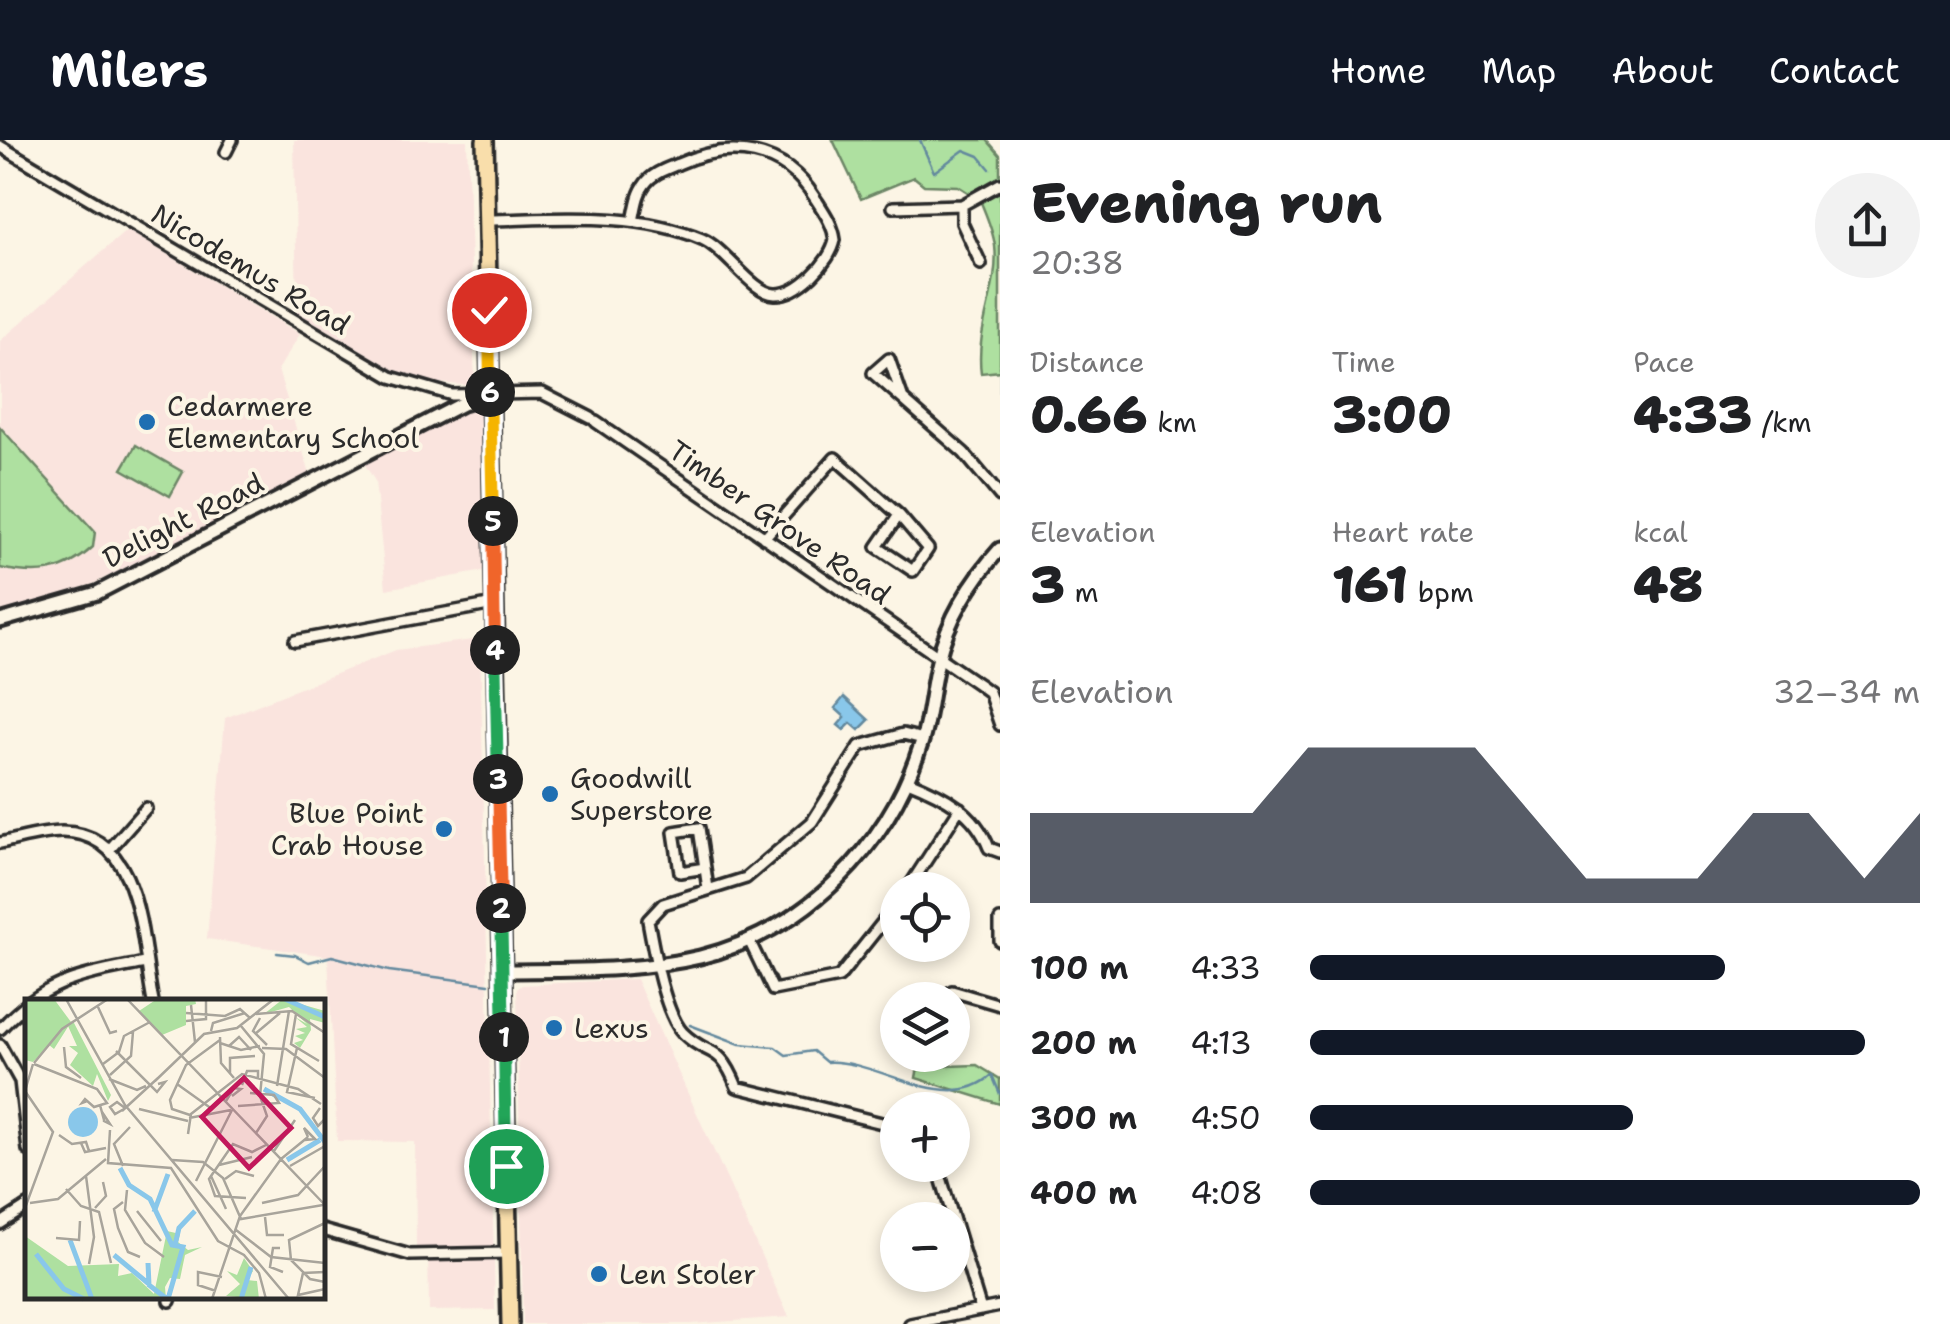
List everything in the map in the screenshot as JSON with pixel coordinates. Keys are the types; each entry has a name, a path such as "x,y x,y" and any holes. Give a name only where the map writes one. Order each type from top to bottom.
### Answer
{"main road":[{"path":"485,140 510,1324"}],"street":[{"path":"226,152 232,140"},
{"name":"Nicodemus Road","path":"0,146 391,377 452,395 490,396"},
{"path":"487,220 633,221 710,243 760,288 777,294 794,288 820,266 835,240 830,222 802,177 782,160 756,154 704,154 653,175 639,194 633,221"},
{"path":"893,207 962,205 1000,184"},
{"path":"962,205 962,223 981,264"},
{"name":"Timber Grove Road","path":"490,396 542,393 594,420 989,692 1000,724"},
{"name":"Delight Road","path":"0,620 96,593 462,404 490,396"},
{"path":"902,396 964,453 1000,496"},
{"path":"764,538 835,458 899,515 928,549 913,572 877,547 899,515"},
{"path":"502,971 660,964 700,957 749,940 800,911 846,872 878,834 908,782 923,739 938,659 965,596 1000,549"},
{"path":"295,642 494,604"},
{"path":"880,1123 737,1087 722,1057 690,1038 675,1021 648,920 652,911 746,878 812,822 860,746 903,734 923,739"},
{"path":"908,782 960,808 978,826 989,848 1000,852"},
{"path":"110,849 146,808"},
{"path":"919,872 960,808"},
{"path":"705,868 680,872 674,832 699,828 705,868 708,889"},
{"path":"0,843 60,832 84,836 110,849 128,876 151,999"},
{"path":"1000,920 1000,941"},
{"path":"749,940 772,990 839,977 880,926"},
{"path":"30,999 55,984 145,964"},
{"path":"970,997 1000,1006"},
{"path":"0,1029 25,1003"},
{"path":"0,1045 20,1081 25,1124"},
{"path":"942,1182 981,1310"},
{"path":"0,1224 25,1208"},
{"path":"325,1231 410,1255 508,1254"},
{"path":"910,1324 1000,1306"}],"shaded area":[{"path":"294,140 467,140 475,386 413,381 297,312"},
{"name":"Cedarmere Elementary School","path":"127,230 300,334 278,370 310,474 93,584 0,615 0,341"},
{"path":"468,407 480,413 484,571 386,589 375,481 362,460"},
{"path":"480,639 495,1310 429,1311 428,1250 416,1249 415,1142 337,1141 328,956 207,939 225,718 396,650"},
{"path":"636,979 789,1317 690,1324 523,1324 517,989 522,985"}],"green space":[{"path":"833,140 987,140 1000,155 1000,371 981,373 981,340 996,261 993,234 980,200 958,186 924,185 914,177 861,199"},
{"path":"0,427 95,532 93,547 61,568 26,572 0,568"},
{"path":"136,445 183,472 170,496 122,469"},
{"path":"970,1065 977,1065 1000,1079 1000,1104 916,1078 917,1072 970,1072"}],"water":[{"path":"844,697 869,720 859,730 851,723 844,730 838,725 845,717 835,708"}],"waterway":[{"path":"920,140 934,172 964,150 979,156 990,169"},
{"path":"1000,375 1000,396"},
{"path":"277,953 309,962 332,956 389,971 489,984"},
{"path":"690,1025 740,1044 775,1047 786,1055 813,1051 826,1062 867,1068 933,1088 954,1090 974,1086 992,1075 1000,1094"}],"place":[{"name":"Cedarmere Elementary School","path":"147,422"},
{"name":"Goodwill Superstore","path":"550,794"},
{"name":"Blue Point Crab House","path":"444,829"},
{"name":"Lexus","path":"554,1028"},
{"name":"Len Stoler","path":"599,1274"}],"route":[{"path":"489,310 506,1166"}]}
